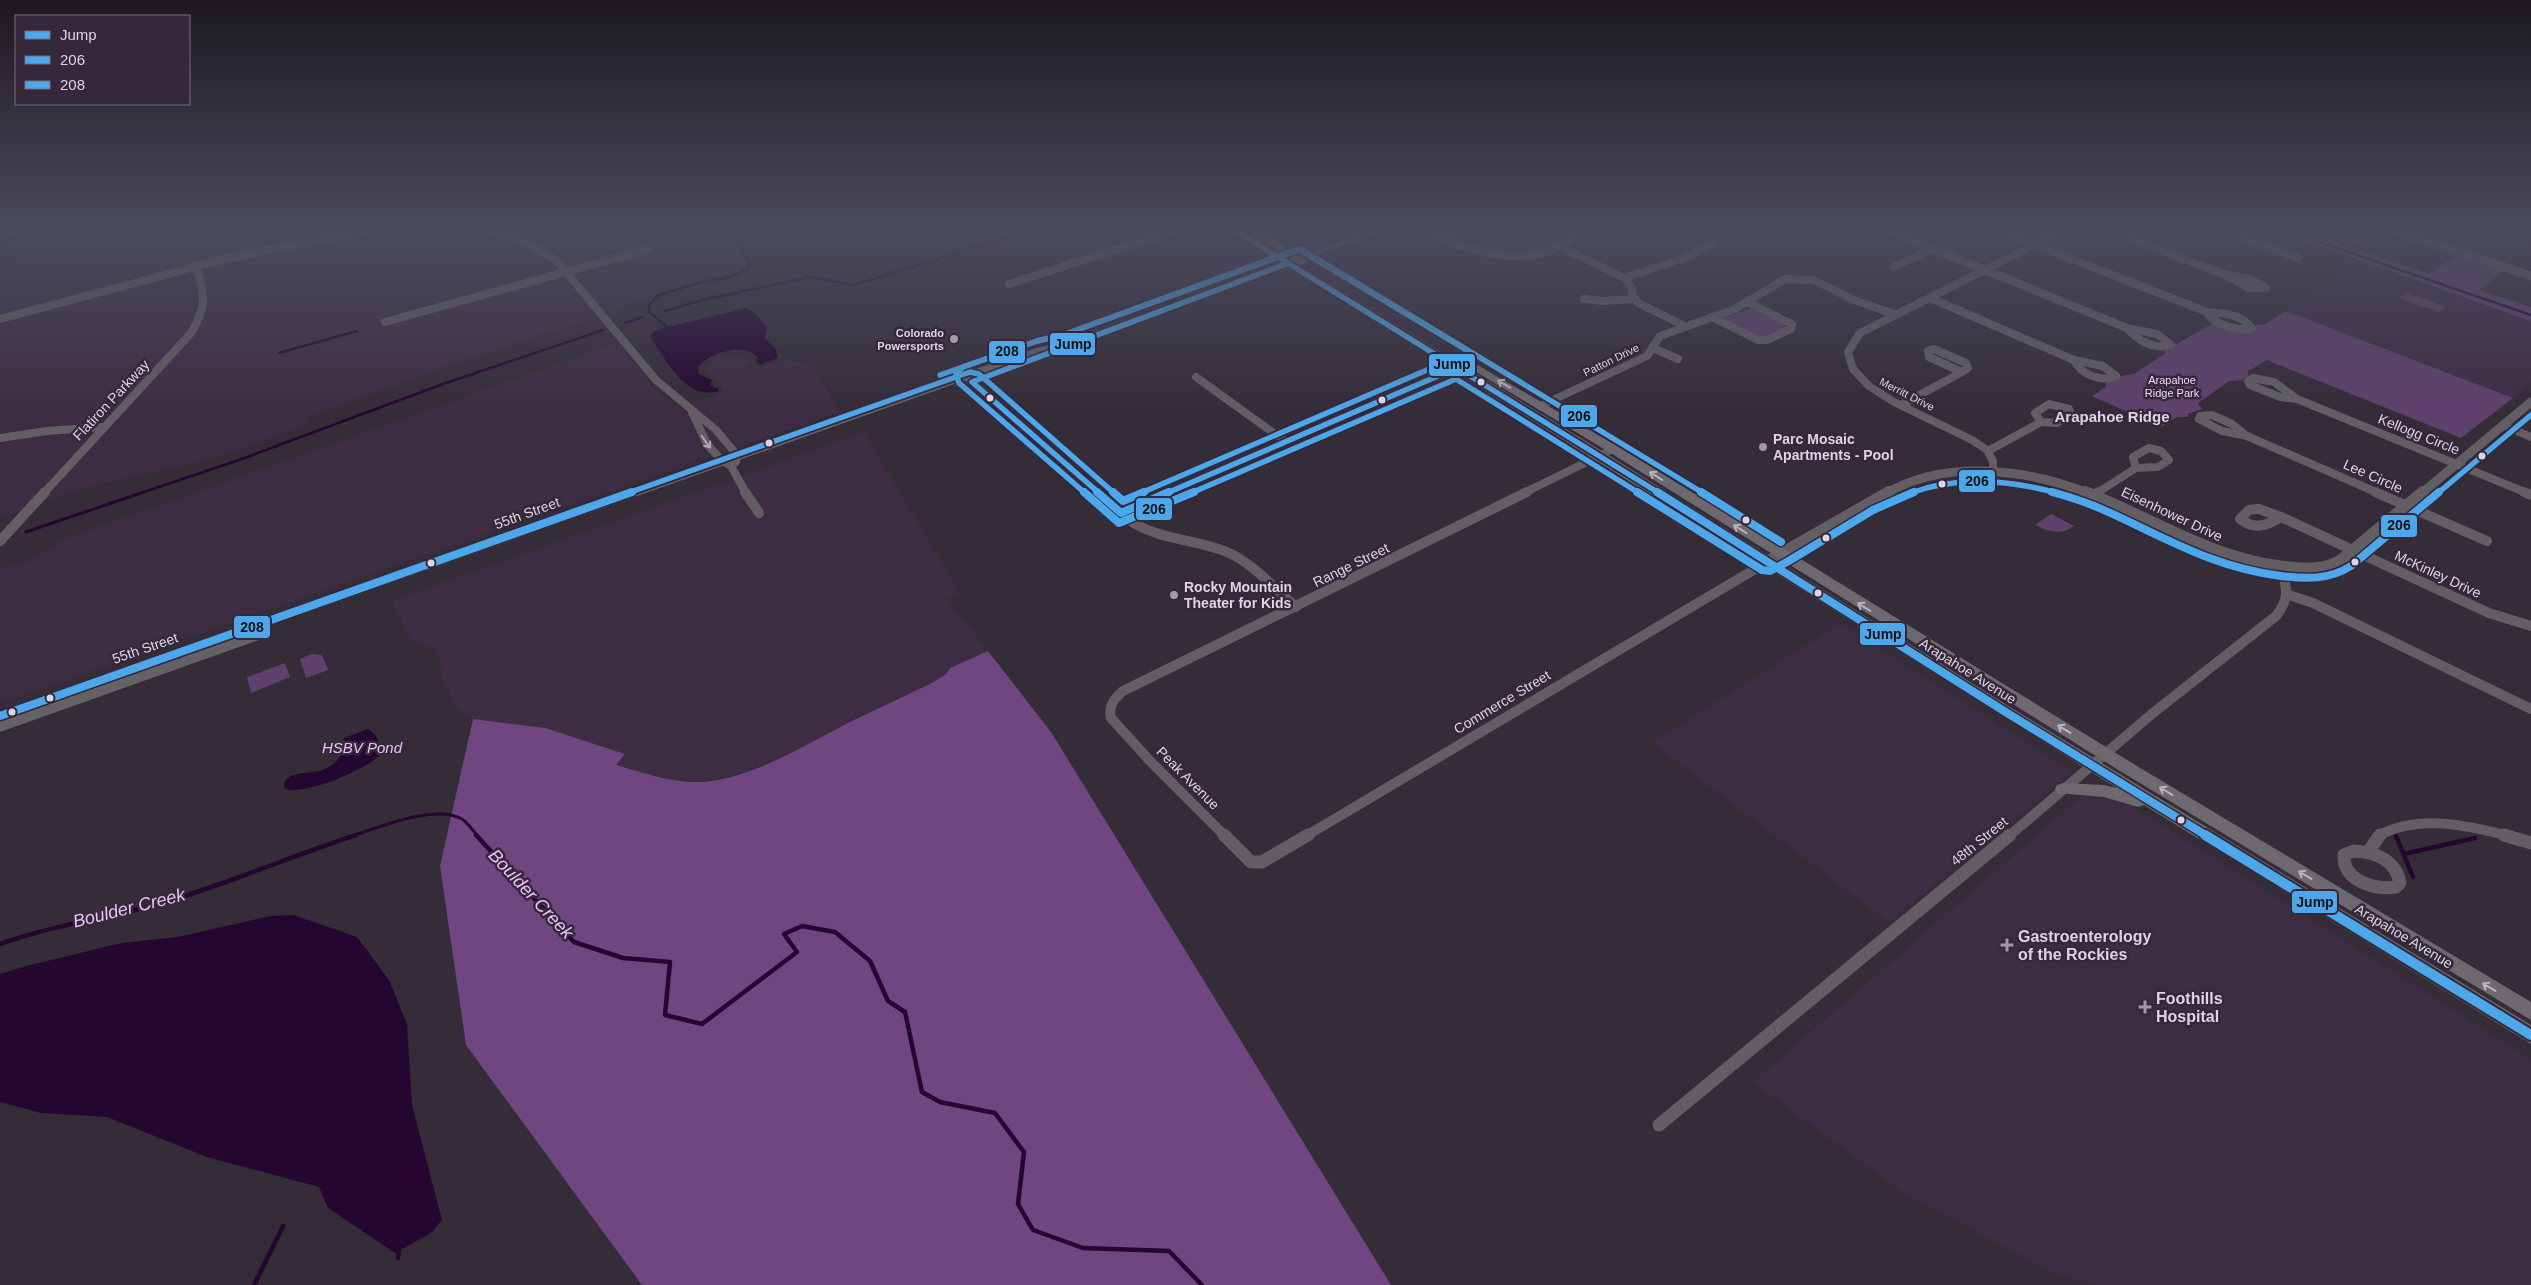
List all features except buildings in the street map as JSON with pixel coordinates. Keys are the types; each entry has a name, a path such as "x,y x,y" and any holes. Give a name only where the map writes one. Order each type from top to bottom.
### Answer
{"main road":[{"name":"55th Street","path":"0,716 730,461 969,379 1042,357 1066,344 1212,291"},
{"name":"Arapahoe Avenue","path":"1333,291 1463,365 1540,406 1613,449 1781,554 2098,760 2158,806 2531,1035"},
{"name":"Arapahoe Avenue","path":"1347,291 1600,456 1768,562 2098,760 2531,1012"},
{"name":"55th Street","path":"0,727 730,461"},
{"path":"2063,789 2104,792 2158,806"}],"street":[{"path":"0,319 101,291"},
{"name":"Flatiron Parkway","path":"0,541 177,350 201,318 205,304 206,291"},
{"path":"385,322 498,291"},
{"path":"583,291 656,380 725,439 730,461 749,499 760,513"},
{"path":"1633,291 1634,299"},
{"name":"Patton Drive","path":"1540,406 1647,356 1660,336 1712,317 1747,302 1765,291"},
{"name":"Patton Drive","path":"1836,291 1854,300 1897,315"},
{"name":"Merritt Drive","path":"1944,291 1860,333 1852,340 1847,358 1858,376 1869,387 1901,405 1972,439 1988,451"},
{"path":"2036,291 2126,328 2144,330 2168,341 2171,345 2166,348 2158,347 2133,336 2126,328"},
{"path":"2153,291 2210,313 2230,316 2247,322 2252,328 2246,330 2234,328 2212,319 2209,316 2210,313"},
{"path":"1930,298 2074,360 2090,361 2109,370 2116,376 2114,378 2102,378 2078,368 2074,360"},
{"path":"1584,299 1603,301 1634,299 1685,326"},
{"path":"1712,317 1758,340 1767,340 1791,329 1792,324 1747,302"},
{"path":"1653,348 1678,359"},
{"path":"1901,405 1962,372 1968,368 1966,362 1940,350 1928,351 1929,356 1962,372"},
{"path":"1121,513 1463,365"},
{"path":"1196,377 1286,442"},
{"name":"Kellogg Circle","path":"2298,399 2290,391 2262,379 2255,378 2248,381 2250,384 2280,397 2298,399 2531,495"},
{"path":"969,379 1137,525 1156,533 1230,553 1247,565 1296,608"},
{"name":"Eisenhower Drive","path":"1768,562 1908,481 1951,471 1993,472 2043,480 2094,495 2200,546 2242,560 2281,567 2308,569 2326,567 2336,564 2354,550 2531,402"},
{"path":"691,410 701,434 730,461"},
{"name":"Lee Circle","path":"2247,436 2240,427 2208,414 2200,416 2199,420 2206,424 2232,435 2247,436 2487,541"},
{"path":"1993,472 1994,464 1988,451 2041,422"},
{"path":"2503,426 2531,437"},
{"path":"0,438 47,431 104,427"},
{"name":"Range Street","path":"1109,712 1111,703 1123,691 1296,608 1613,449"},
{"path":"2094,495 2136,468"},
{"name":"McKinley Drive","path":"2281,517 2489,613 2531,626"},
{"name":"Commerce Street","path":"1251,862 1262,862 1768,562"},
{"path":"2281,567 2289,595 2313,602 2531,709"},
{"name":"48th Street","path":"1659,1125 2222,656 2276,616 2284,607 2289,595"},
{"name":"Peak Avenue","path":"1109,712 1111,718 1151,762 1251,862"},
{"path":"2368,852 2370,845 2382,833 2406,825 2432,824 2469,827 2506,834 2531,844"},
{"path":"2354,850 2368,852 2384,859 2397,870 2400,882 2396,887 2382,889 2372,886 2354,877 2348,871 2344,864 2344,855 2354,850"}],"shaded area":[{"path":"0,291 665,291 635,303 419,376 309,417 304,426 221,456 71,491 0,519"},
{"path":"2316,291 2446,291 2531,321 2531,382 2513,398 2286,311"},
{"path":"617,343 652,387 678,408 722,393 723,388 705,370 717,356 750,358 745,368 752,371 785,359 814,366 839,412 0,703 0,568 28,562 65,539"},
{"path":"864,432 960,593 947,599 988,651 950,668 946,674 932,683 784,756 740,774 699,782 666,779 616,765 625,755 473,719 458,710 439,671 442,669 442,663 434,649 418,644 410,638 392,601"},
{"path":"1840,623 2073,772 1889,922 1652,743"},
{"path":"988,651 1051,732 1391,1285 642,1285 466,1045 440,866 473,719 545,728 625,754 616,765 656,776 688,782 718,780 758,768 797,750 852,721 932,683 946,674 950,668"},
{"name":"Foothills Hospital","path":"2097,783 2531,1059 2531,1285 2096,1285 2054,1273 1905,1194 1753,1082"}],"green space":[{"path":"2446,291 2482,291 2531,307 2531,321"},
{"path":"2407,293 2446,307 2439,312 2399,298"},
{"path":"1753,308 1784,323 1785,328 1761,338 1719,319"},
{"name":"Arapahoe Ridge Park","path":"2286,311 2513,398 2461,438 2267,360 2248,371 2248,376 2242,380 2229,381 2198,403 2202,409 2188,414 2188,417 2177,417 2161,427 2092,396 2106,387 2106,381 2134,374 2165,354 2165,349 2213,323 2249,332 2256,329 2256,325 2265,324"},
{"path":"2051,514 2074,526 2064,531 2054,532 2035,525"},
{"path":"312,654 322,655 328,670 306,678 300,659"},
{"path":"285,663 290,677 251,693 247,677"}],"water":[{"path":"746,308 754,312 767,328 765,338 776,349 778,358 760,365 756,362 758,358 745,350 727,351 710,357 698,367 699,374 712,380 710,385 719,388 719,391 707,392 696,390 687,384 670,367 650,337 653,332 663,328"},
{"name":"HSBV Pond","path":"368,729 378,740 380,747 380,755 373,761 362,768 319,785 305,789 284,789 285,781 290,776 330,767 338,760 345,749 344,738"},
{"path":"294,915 357,937 389,980 407,1024 412,1105 442,1220 431,1233 395,1253 328,1208 319,1187 207,1157 107,1117 41,1113 0,1102 0,974 122,943 178,937 270,916"}],"waterway":[{"path":"667,327 649,312 649,306 657,296 673,291"},
{"path":"665,311 702,300 744,291"},
{"path":"2461,291 2531,315"},
{"path":"625,323 643,317"},
{"path":"141,493 239,460 443,384 603,330"},
{"path":"279,353 357,331"},
{"path":"26,532 144,492"},
{"name":"Boulder Creek","path":"352,836 407,819 437,814 451,815 462,819 478,836"},
{"name":"Boulder Creek","path":"0,944 20,937 162,903 356,835"},
{"name":"Boulder Creek","path":"476,835 574,942 623,958 670,962 665,1015 702,1024 797,952 784,934 802,926 835,932 870,961 888,1001 905,1012 922,1092 940,1102 995,1113 1024,1152 1018,1204 1033,1230 1083,1248 1169,1251 1202,1285"},
{"path":"2396,836 2413,877"},
{"path":"2404,854 2475,838"},
{"path":"254,1285 283,1226"},
{"path":"398,1258 399,1249"}],"transit line":[{"name":"208","path":"940,375 1037,341 1063,335 1183,291"},
{"name":"206","path":"1185,291 1063,335 1037,341 963,367 956,374 959,383 1119,523 1456,379 1762,570 1770,571 1785,563"},
{"name":"Jump","path":"1214,291 972,382 1121,513 1468,363"},
{"name":"Jump","path":"1333,291 1600,456 2004,711 2531,1035"},
{"name":"208","path":"1368,291 1473,354"},
{"name":"206","path":"1371,291 1618,440 1781,542"},
{"name":"208","path":"0,716 970,372 979,374 1123,501 1464,354"},
{"name":"206","path":"1787,562 1873,510 1896,499 1919,490 1943,484 1983,481 2030,486 2075,499 2119,517 2190,552 2235,568 2295,578 2320,578 2344,571 2351,566 2531,415"}],"place":[{"name":"Colorado Powersports","path":"954,339"},
{"name":"Parc Mosaic Apartments - Pool","path":"1763,447"},
{"name":"Rocky Mountain Theater for Kids","path":"1174,595"},
{"name":"Gastroenterology of the Rockies","path":"2007,945"},
{"name":"Foothills Hospital","path":"2145,1007"}],"district":[{"name":"Arapahoe Ridge","path":"2112,417"}]}
